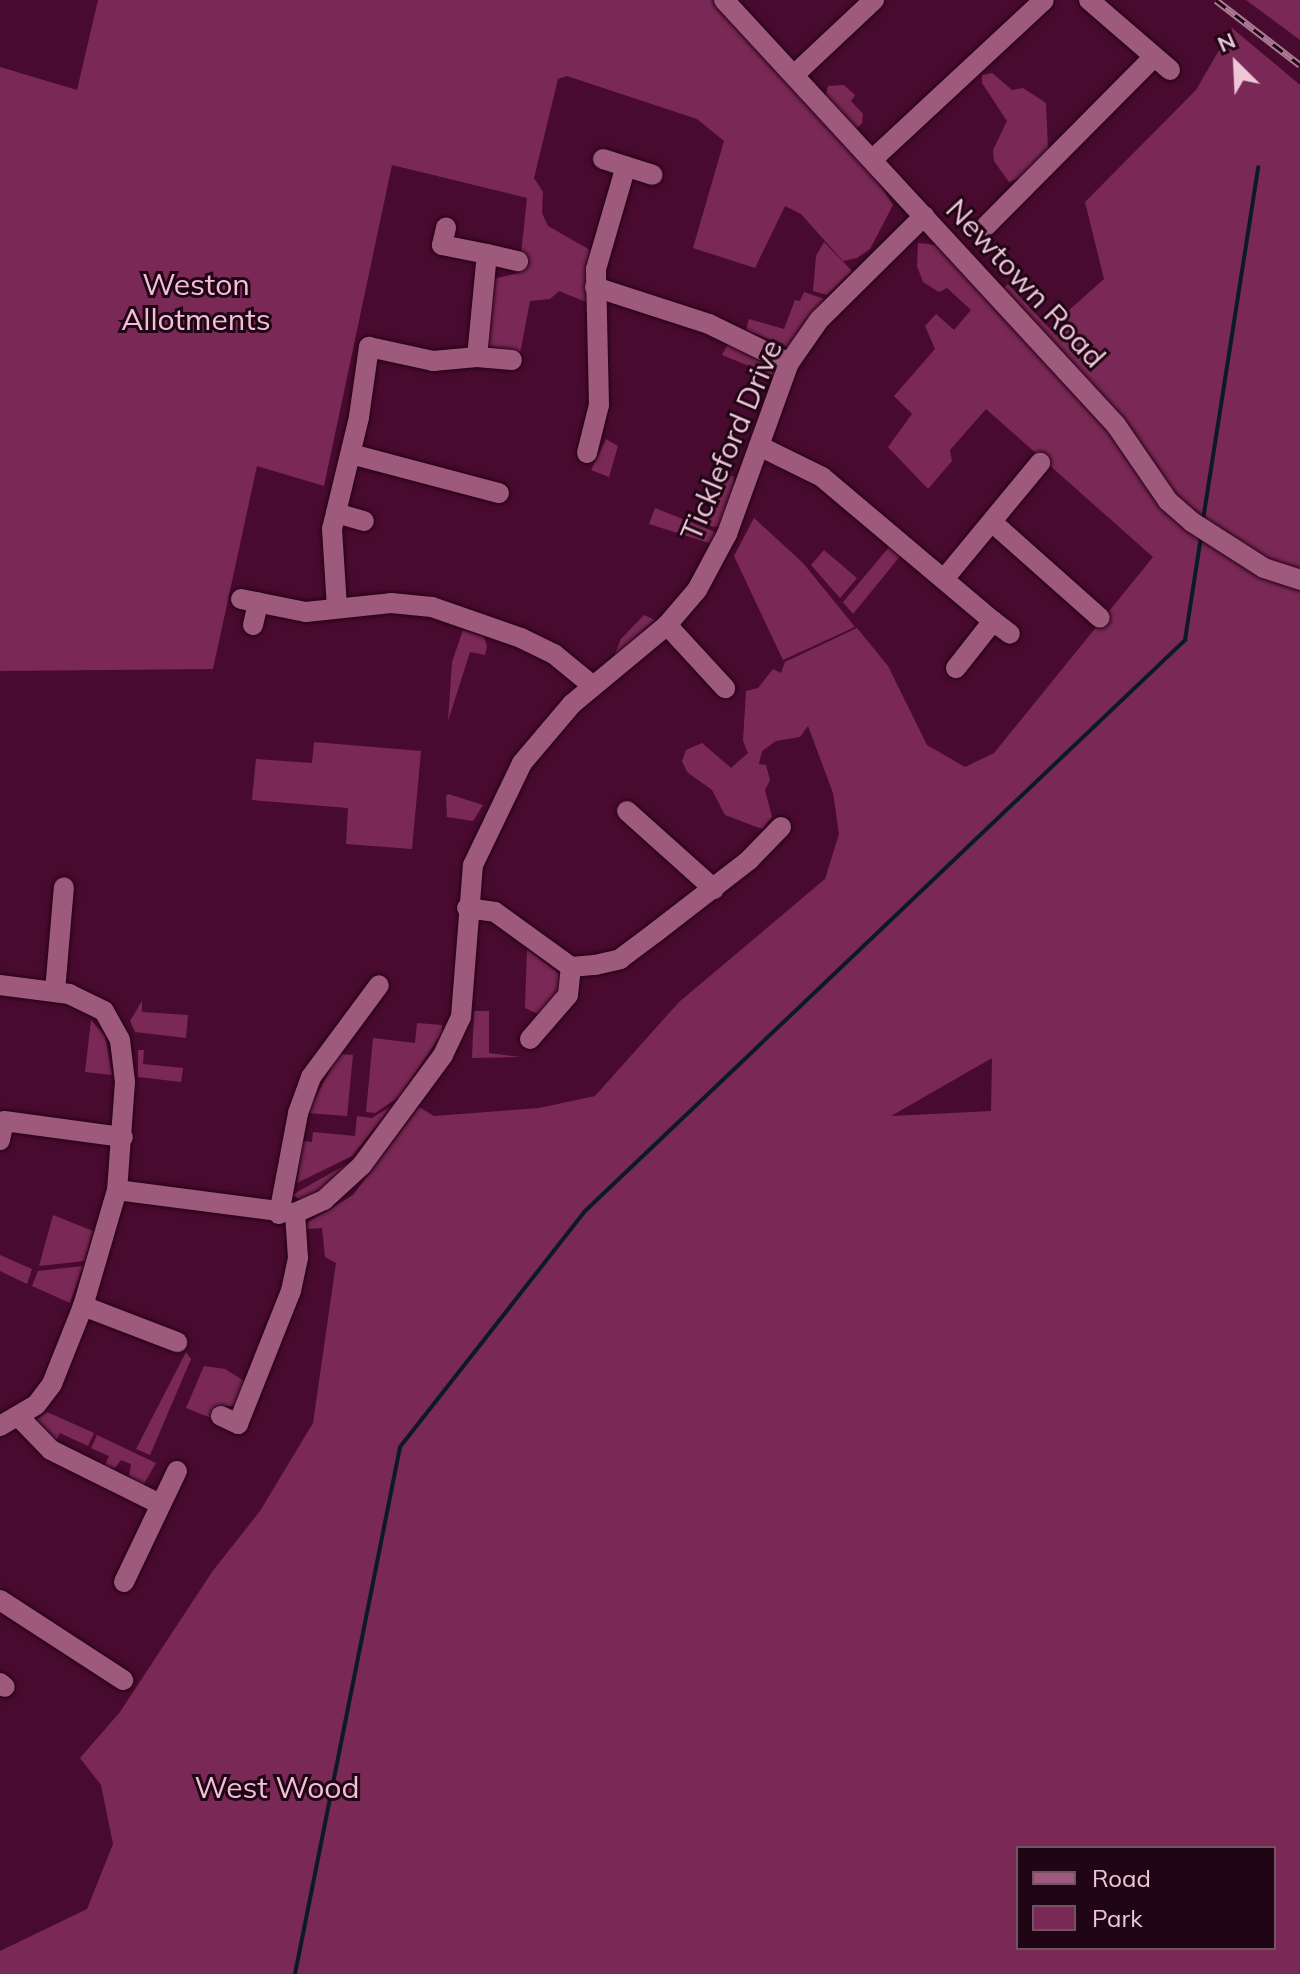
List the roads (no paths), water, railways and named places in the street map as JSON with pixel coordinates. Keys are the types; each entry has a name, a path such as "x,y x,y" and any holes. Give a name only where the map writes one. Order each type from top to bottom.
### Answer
{"street":[{"name":"Newtown Road","path":"724,0 1116,425 1168,501 1211,536 1264,568 1300,580"},
{"path":"794,75 874,0"},
{"path":"873,159 1044,0"},
{"path":"986,226 1162,63 1089,0"},
{"path":"603,159 653,175"},
{"path":"587,453 605,428 595,287 599,253 626,166"},
{"name":"Tickleford Drive","path":"287,1213 324,1200 362,1165 443,1055 461,1017 467,908 473,865 522,763 593,686 667,625 697,590 721,548 789,363 819,320 924,216"},
{"path":"442,245 518,261"},
{"path":"477,357 487,254"},
{"path":"595,287 709,324 789,363"},
{"path":"337,608 332,543 369,347 433,361 477,357 512,360"},
{"path":"759,446 822,477 1010,634"},
{"path":"351,454 499,493"},
{"path":"944,579 1040,463"},
{"path":"336,513 364,521"},
{"path":"992,522 1100,618"},
{"path":"253,625 250,601 306,612 413,604 465,618 499,640 554,654 593,686"},
{"path":"956,668 993,621"},
{"path":"667,625 725,688"},
{"path":"627,811 714,889"},
{"path":"467,908 495,912 571,967 620,959 714,889 781,827"},
{"path":"55,991 64,887"},
{"path":"530,1039 568,995 571,967"},
{"path":"0,985 55,991 84,999 113,1023 124,1055 123,1137 117,1190 83,1306 52,1384 36,1405 9,1421 51,1450 160,1504"},
{"path":"238,1424 296,1276 287,1213 298,1113 311,1077 379,985"},
{"path":"0,1140 4,1121 123,1137"},
{"path":"117,1190 287,1213"},
{"path":"83,1306 177,1342"},
{"path":"124,1582 177,1471"},
{"path":"0,1600 123,1680"}],"waterway":[{"path":"1203,520 1258,167"},
{"path":"295,1974 400,1447 584,1212 1185,640 1201,537"}],"railway":[{"path":"1216,0 1300,65"}],"park label":[{"name":"Weston Allotments","path":"196,301"},
{"name":"West Wood","path":"277,1787"}]}
